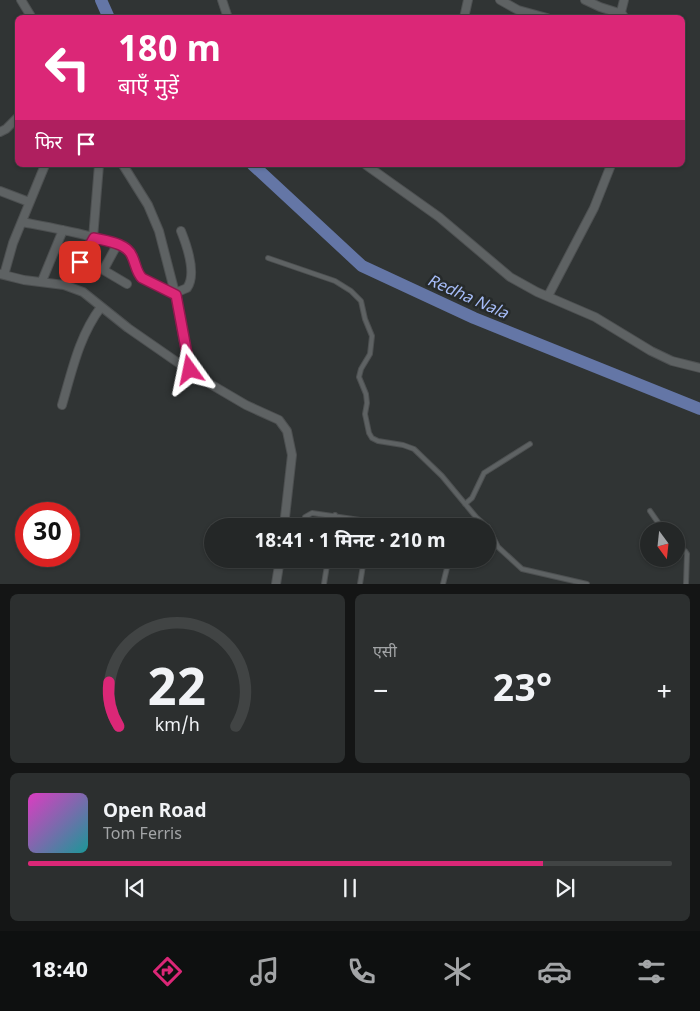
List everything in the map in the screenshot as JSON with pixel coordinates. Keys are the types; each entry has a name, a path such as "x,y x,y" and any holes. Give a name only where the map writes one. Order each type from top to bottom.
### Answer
{"street":[{"path":"21,0 30,15"},
{"path":"222,0 227,15"},
{"path":"465,15 468,0"},
{"path":"500,0 518,10 536,15"},
{"path":"585,0 621,15"},
{"path":"623,15 621,8 624,0"},
{"path":"0,132 15,121"},
{"path":"44,167 2,275 64,285 84,292 101,308 128,328 190,370 246,404 284,424 290,442 292,460 285,518"},
{"path":"77,268 94,238 99,167"},
{"path":"124,167 154,218 175,294 190,370"},
{"path":"369,167 439,217 510,277 595,317 651,351 672,361 700,368"},
{"path":"548,296 594,208 610,167"},
{"path":"0,191 29,202"},
{"path":"22,222 63,230 117,245 131,253 139,275 142,278 175,294"},
{"path":"42,282 63,230"},
{"path":"175,294 187,288 190,281 189,251 181,231"},
{"path":"117,245 104,269 107,273 127,284"},
{"path":"62,405 82,339 93,318 101,308"},
{"path":"276,584 279,568"}],"lane":[{"path":"268,258 336,281 351,291 361,301 365,319 372,336 370,354 359,377 366,394 365,414 369,434 378,441 414,449 442,476 478,518"},
{"path":"465,504 472,498 484,473 530,444"},
{"path":"650,511 658,522"},
{"path":"306,518 312,513 353,518"},
{"path":"496,543 522,569 587,584"},
{"path":"685,551 687,554 686,584"},
{"path":"324,584 327,568"},
{"path":"360,584 363,568"},
{"path":"443,584 447,568"}],"waterway":[{"name":"Redha Nala","path":"101,0 108,15"},
{"name":"Redha Nala","path":"255,167 362,266 474,318 700,409"}],"route":[{"path":"80,262 94,238 122,246 131,253 139,275 142,278 176,295 190,370"}]}
